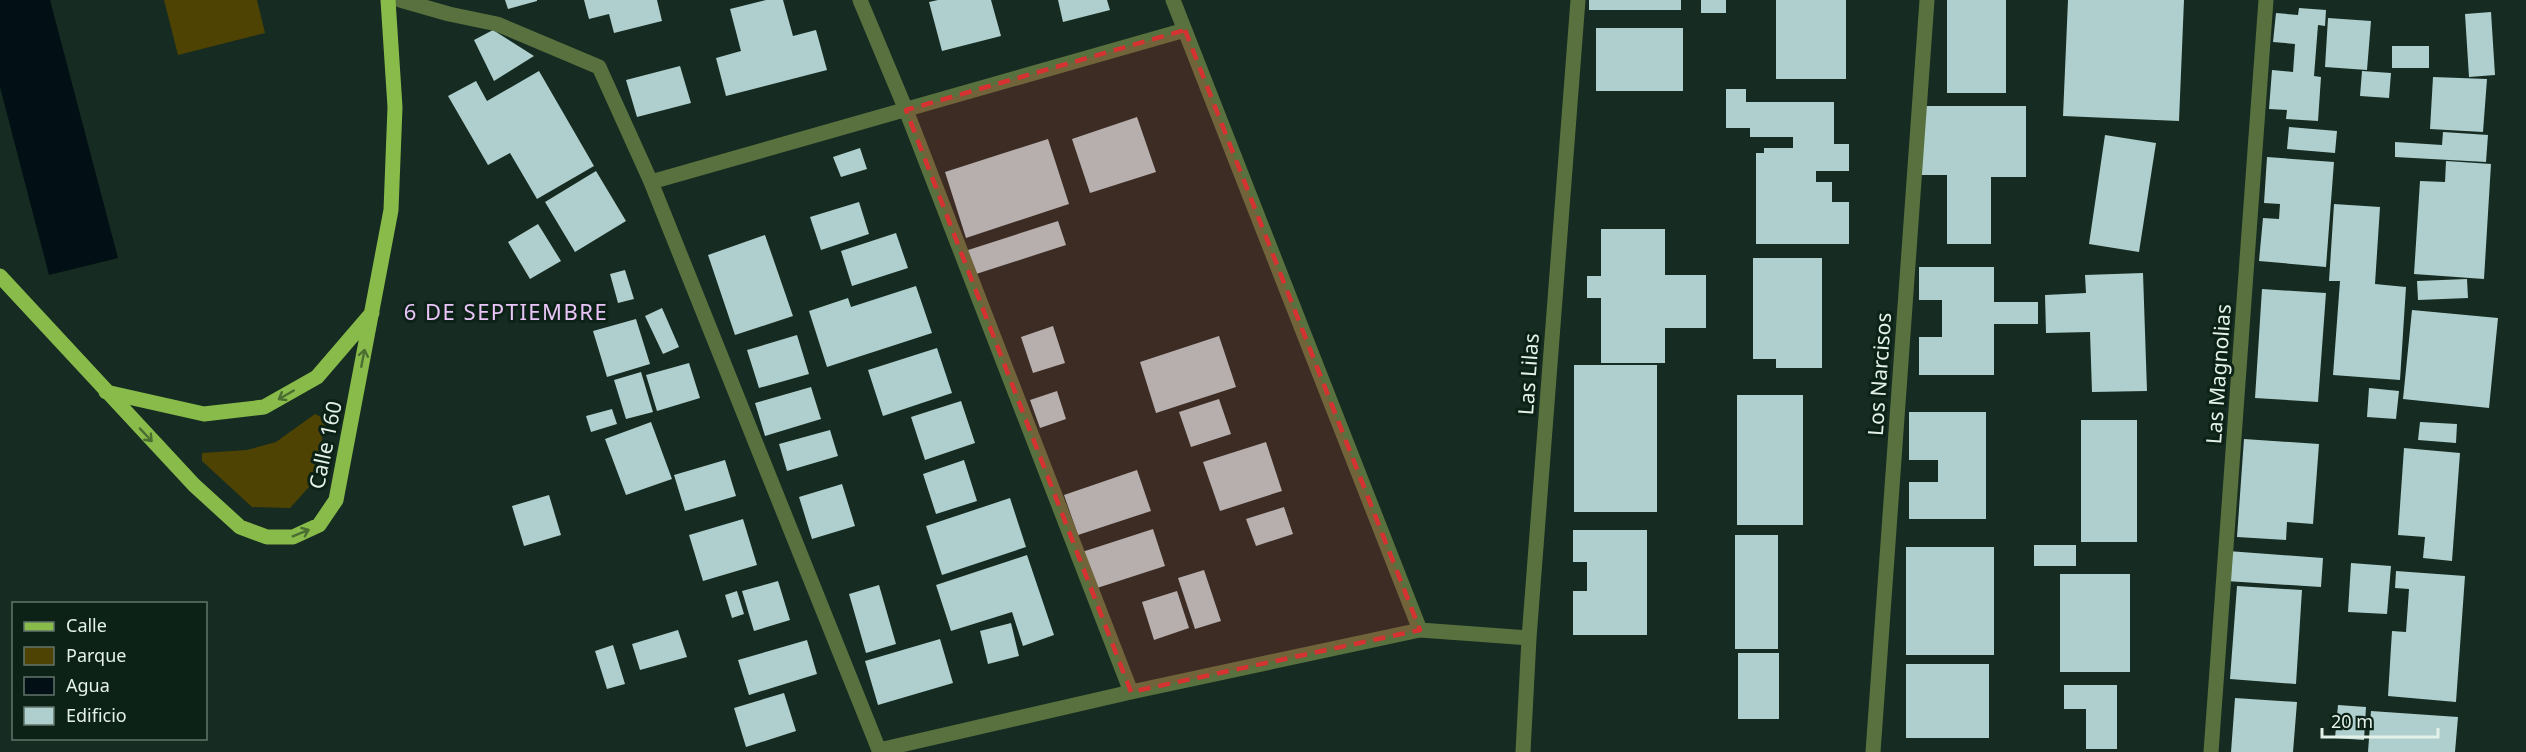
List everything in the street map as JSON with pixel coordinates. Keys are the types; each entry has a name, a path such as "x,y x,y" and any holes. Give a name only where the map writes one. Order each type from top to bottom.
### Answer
{"main road":[{"name":"Calle 160","path":"0,276 194,485 240,527 267,537 293,537 319,525 336,500 391,210 394,107 388,0"},
{"name":"Calle 160","path":"106,392 204,414 264,407 317,377 372,312"}],"street":[{"path":"400,0 449,14 497,24 599,67 651,182 879,750 1131,692 1420,630 1529,639"},
{"path":"860,0 906,110 1131,692"},
{"path":"1173,0 1420,630"},
{"name":"Las Lilas","path":"1523,752 1529,639 1578,0"},
{"name":"Los Narcisos","path":"1873,752 1928,0"},
{"name":"Las Magnolias","path":"2211,752 2266,0"},
{"path":"651,182 1185,30"}],"highlighted area":[{"path":"1185,30 1420,630 1131,692 906,110"}],"green space":[{"path":"164,0 257,0 265,33 178,55"},
{"path":"315,414 327,420 309,487 290,508 252,507 202,461 202,453 247,450 276,442"}],"water":[{"path":"0,0 50,0 118,258 49,275 0,87"}],"building":[{"path":"505,0 537,0 537,1 508,9"},
{"path":"584,0 657,0 662,21 614,33 609,14 589,19"},
{"path":"766,0 783,0 793,36 816,30 827,70 726,96 716,58 741,51 730,9"},
{"path":"991,0 1001,36 942,51 929,2"},
{"path":"1058,0 1107,0 1110,10 1063,22"},
{"path":"1589,0 1681,0 1681,10 1589,10"},
{"path":"1701,0 1726,0 1726,13 1701,13"},
{"path":"1776,0 1846,0 1846,79 1776,79"},
{"path":"1947,0 2006,0 2006,93 1947,93"},
{"path":"2068,0 2184,0 2179,121 2063,116"},
{"path":"2299,8 2326,10 2325,26 2318,25 2314,76 2321,77 2318,121 2286,119 2287,110 2269,109 2272,70 2293,72 2295,44 2273,42 2276,13 2298,15"},
{"path":"2491,12 2495,75 2469,77 2465,14"},
{"path":"2328,18 2371,21 2367,70 2325,67"},
{"path":"1596,28 1683,28 1683,91 1596,91"},
{"path":"493,30 534,56 494,81 474,40"},
{"path":"2392,46 2429,46 2429,68 2392,68"},
{"path":"680,66 691,103 637,117 626,80"},
{"path":"539,71 594,166 537,199 510,153 488,165 448,96 476,81 487,101"},
{"path":"2362,71 2391,73 2389,98 2360,96"},
{"path":"2433,77 2487,79 2483,132 2430,129"},
{"path":"1726,89 1746,89 1746,102 1834,102 1834,144 1849,144 1849,171 1816,171 1816,182 1832,182 1832,202 1849,202 1849,244 1756,244 1756,153 1764,153 1764,148 1793,148 1793,137 1750,137 1750,128 1726,128"},
{"path":"1922,106 2026,106 2026,177 1991,177 1991,244 1947,244 1947,175 1922,175"},
{"path":"1137,117 1156,172 1090,193 1072,139"},
{"path":"2289,127 2337,131 2335,153 2287,149"},
{"path":"2443,132 2488,135 2486,162 2395,157 2395,142 2442,145"},
{"path":"2105,135 2156,143 2139,252 2089,244"},
{"path":"1048,139 1069,204 966,238 945,172"},
{"path":"860,148 867,169 841,177 833,157"},
{"path":"2267,157 2334,162 2326,267 2259,261 2263,218 2279,219 2280,204 2264,203"},
{"path":"2446,161 2491,164 2484,279 2414,274 2420,181 2445,182"},
{"path":"596,171 626,221 575,252 545,202"},
{"path":"859,202 869,234 821,250 810,217"},
{"path":"2334,204 2380,207 2375,284 2406,287 2400,380 2333,375 2340,281 2329,281"},
{"path":"1058,221 1066,245 973,275 965,251"},
{"path":"538,224 561,261 530,279 508,242"},
{"path":"1601,229 1665,229 1665,275 1706,275 1706,328 1665,328 1665,363 1601,363 1601,298 1587,298 1587,276 1601,276"},
{"path":"896,233 908,268 852,286 841,251"},
{"path":"765,235 793,316 735,335 708,255"},
{"path":"1753,258 1822,258 1822,368 1776,368 1776,359 1753,359"},
{"path":"1919,267 1994,267 1994,302 2038,302 2038,324 1994,324 1994,375 1919,375 1919,337 1942,337 1942,300 1919,300"},
{"path":"625,270 634,299 618,303 610,274"},
{"path":"2143,273 2147,391 2092,392 2090,332 2046,333 2045,295 2086,293 2085,275"},
{"path":"2467,279 2468,298 2418,300 2417,281"},
{"path":"916,286 932,333 827,367 809,311 848,298 851,307"},
{"path":"2262,289 2326,293 2318,402 2255,398"},
{"path":"662,308 679,347 663,354 645,316"},
{"path":"2412,310 2498,318 2489,408 2403,399"},
{"path":"636,319 650,364 607,377 593,331"},
{"path":"1053,326 1065,363 1033,373 1021,337"},
{"path":"797,335 809,374 759,388 747,350"},
{"path":"1219,336 1236,387 1156,413 1140,362"},
{"path":"937,348 952,393 883,416 868,370"},
{"path":"689,363 700,398 657,411 646,375"},
{"path":"1574,365 1657,365 1657,512 1574,512"},
{"path":"641,372 653,412 626,419 614,380"},
{"path":"811,387 821,419 765,436 755,403"},
{"path":"2369,388 2399,391 2396,419 2367,417"},
{"path":"1057,391 1066,419 1040,428 1030,400"},
{"path":"1737,395 1803,395 1803,525 1737,525"},
{"path":"1219,399 1231,434 1191,447 1179,412"},
{"path":"961,401 975,443 925,460 911,417"},
{"path":"612,409 617,424 591,432 586,416"},
{"path":"1909,412 1986,412 1986,519 1909,519 1909,482 1938,482 1938,460 1909,460"},
{"path":"2081,420 2137,420 2137,542 2081,542"},
{"path":"651,422 672,479 626,495 605,439"},
{"path":"2420,422 2457,424 2456,443 2418,440"},
{"path":"830,430 838,456 787,471 779,444"},
{"path":"2244,439 2319,444 2313,524 2287,522 2286,540 2237,537"},
{"path":"1266,442 1282,491 1220,511 1203,462"},
{"path":"2404,448 2460,453 2452,561 2423,558 2425,537 2398,535"},
{"path":"725,460 736,496 685,511 674,475"},
{"path":"964,460 977,501 936,514 923,474"},
{"path":"1137,470 1151,511 1078,535 1064,495"},
{"path":"842,484 855,526 812,539 799,497"},
{"path":"549,495 561,535 524,546 512,506"},
{"path":"1010,498 1026,547 942,575 926,526"},
{"path":"1284,507 1293,534 1256,546 1246,519"},
{"path":"743,519 757,565 703,581 689,535"},
{"path":"1153,529 1165,566 1094,589 1082,552"},
{"path":"1573,530 1647,530 1647,635 1573,635 1573,591 1587,591 1587,562 1573,562"},
{"path":"1735,535 1778,535 1778,649 1735,649"},
{"path":"2034,545 2076,545 2076,566 2034,566"},
{"path":"1906,547 1994,547 1994,655 1906,655"},
{"path":"2228,551 2323,558 2321,587 2226,581"},
{"path":"1027,555 1054,635 1023,646 1012,612 951,631 936,585"},
{"path":"2351,563 2391,566 2387,614 2348,612"},
{"path":"1204,570 1221,621 1195,629 1178,578"},
{"path":"2396,571 2465,576 2456,702 2388,696 2392,631 2406,632 2409,589 2395,588"},
{"path":"2060,574 2130,574 2130,672 2060,672"},
{"path":"778,581 790,620 754,631 742,591"},
{"path":"879,585 896,644 866,653 849,594"},
{"path":"2237,586 2302,590 2296,684 2230,679"},
{"path":"737,591 744,614 732,618 725,595"},
{"path":"1177,591 1189,628 1154,640 1142,602"},
{"path":"1011,623 1019,656 988,664 980,631"},
{"path":"678,630 687,657 640,670 632,644"},
{"path":"940,639 953,683 878,705 865,661"},
{"path":"807,640 817,674 749,695 738,660"},
{"path":"613,645 625,684 607,689 595,651"},
{"path":"1738,653 1779,653 1779,719 1738,719"},
{"path":"1906,664 1989,664 1989,738 1906,738"},
{"path":"2064,685 2117,685 2117,749 2086,749 2086,709 2064,709"},
{"path":"784,693 796,731 746,747 734,708"},
{"path":"2235,698 2297,702 2293,752 2231,752"},
{"path":"2338,705 2366,707 2364,740 2335,738"},
{"path":"2371,711 2458,717 2455,752 2368,752"}],"district":[{"name":"6 DE SEPTIEMBRE","path":"506,311"}]}
